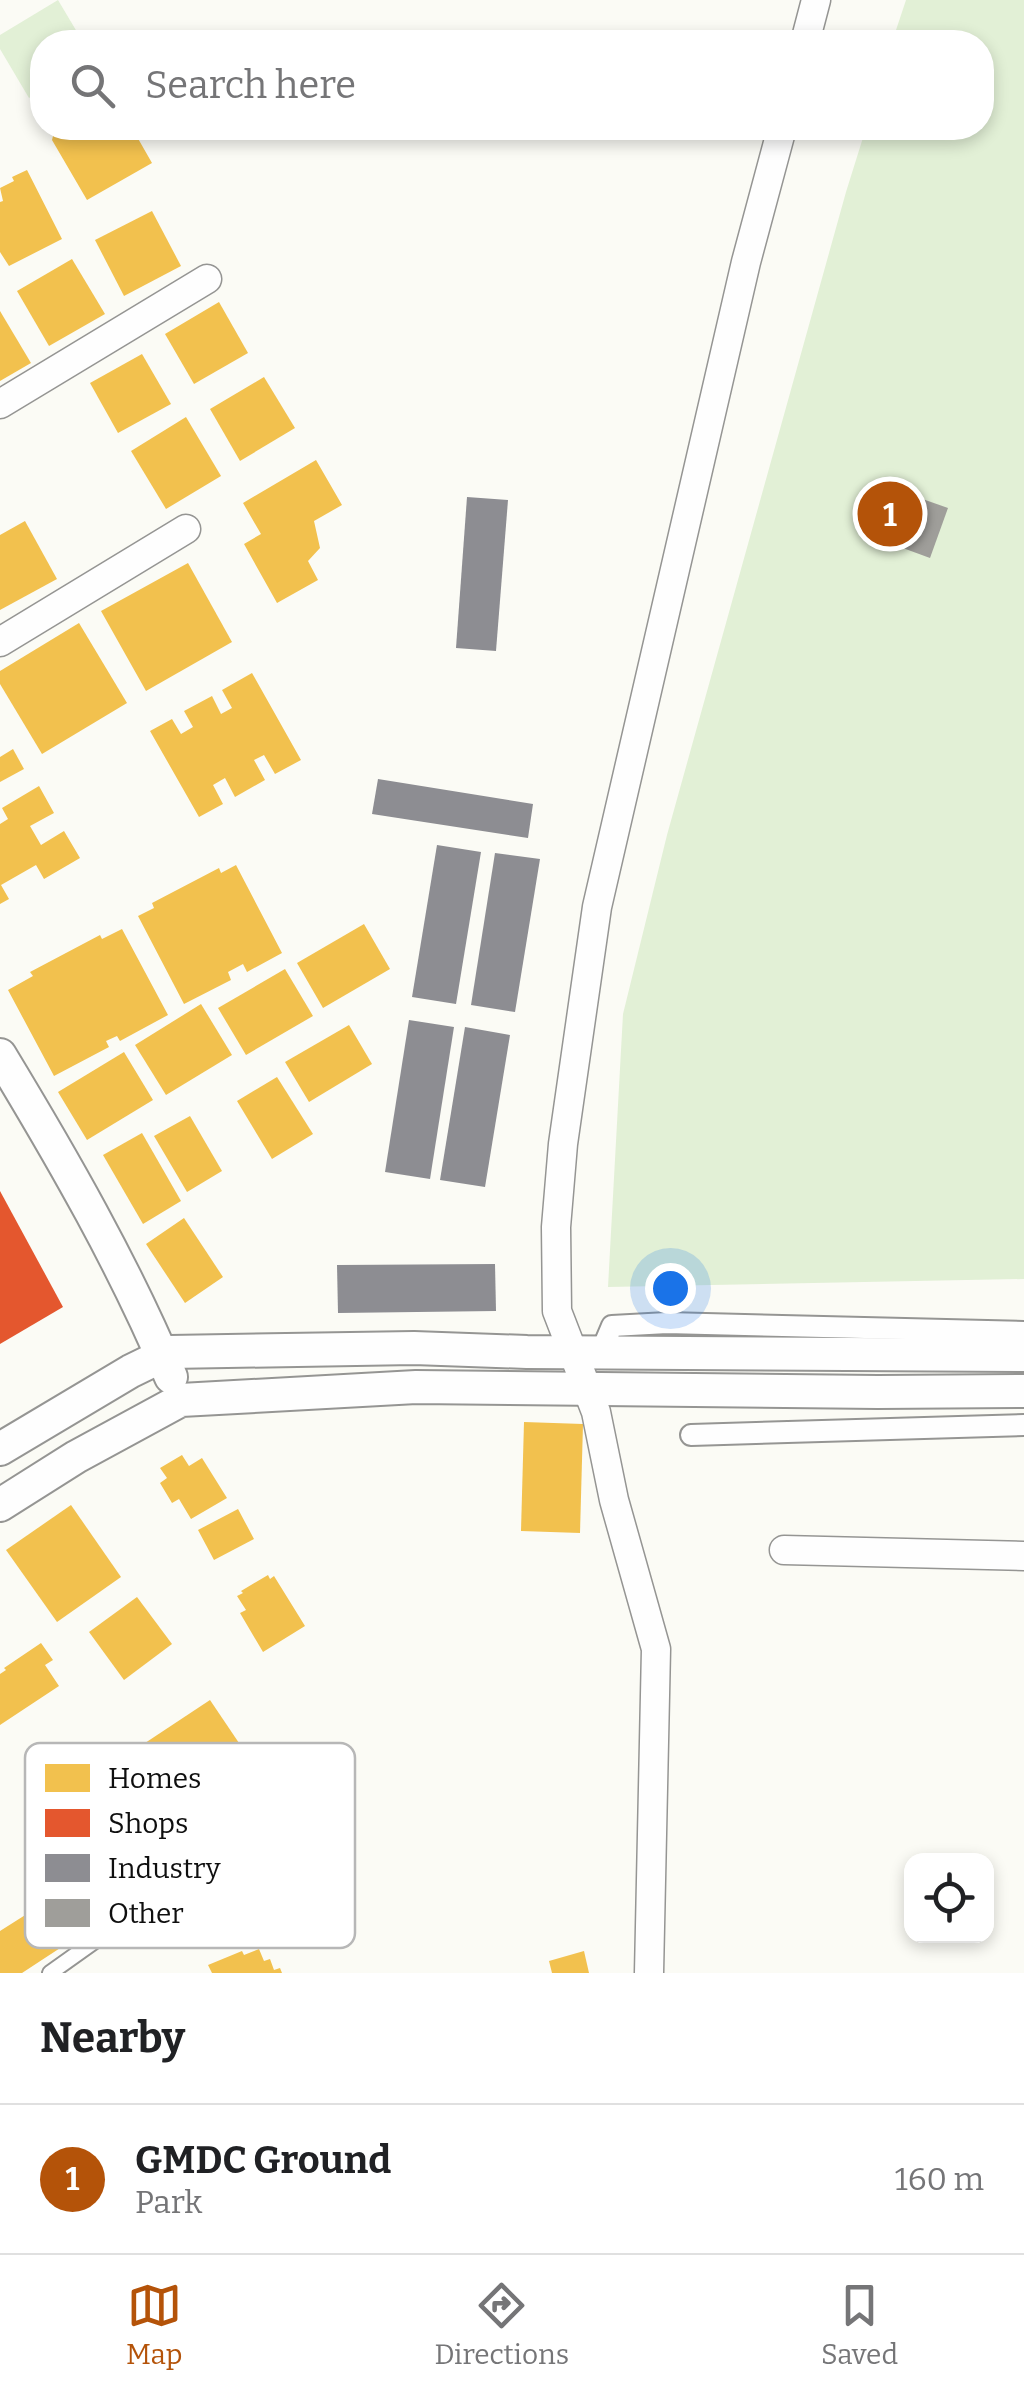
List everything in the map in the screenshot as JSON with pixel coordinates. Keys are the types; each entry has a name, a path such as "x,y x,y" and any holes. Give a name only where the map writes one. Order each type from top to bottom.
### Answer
{"street":[{"path":"808,30 816,0"},
{"path":"649,1973 656,1649 614,1500 596,1412 586,1388 587,1352 557,1311 556,1227 563,1144 597,907 779,140"},
{"path":"0,404 207,279"},
{"path":"0,642 186,529"},
{"path":"0,1055 66,1164 140,1305 181,1400"},
{"path":"587,1352 612,1326 667,1322 1024,1332"},
{"path":"0,1449 170,1352 414,1348 1024,1355"},
{"path":"0,1505 76,1457 181,1400 416,1387 1024,1391"},
{"path":"691,1435 1024,1425"},
{"path":"784,1550 1024,1556"}],"lane":[{"path":"50,1973 85,1948"}],"green space":[{"path":"58,0 76,30 30,30 29,98 0,49 0,35"},
{"path":"906,0 1024,0 1024,1279 608,1287 623,1014 667,835 862,140 994,140 994,30 896,30"}],"building: Homes":[{"path":"52,140 139,140 152,163 87,200"},
{"path":"27,170 62,239 9,266 0,252 0,188"},
{"path":"152,211 181,266 124,296 95,240"},
{"path":"72,259 105,314 49,346 17,291"},
{"path":"219,302 248,353 194,384 165,334"},
{"path":"0,311 31,363 0,381"},
{"path":"142,354 171,404 118,433 90,383"},
{"path":"264,377 295,428 240,461 210,409"},
{"path":"186,417 221,476 166,509 131,451"},
{"path":"316,460 342,505 314,521 320,548 308,561 318,580 277,603 244,544 261,534 243,503"},
{"path":"25,521 57,579 0,610 0,535"},
{"path":"188,563 232,642 146,691 101,611"},
{"path":"79,623 127,703 42,754 0,684 0,671"},
{"path":"252,673 301,760 275,774 264,755 254,760 265,780 235,797 225,778 213,785 223,804 199,817 150,731 172,719 181,734 193,727 184,711 212,696 221,714 232,708 222,690"},
{"path":"13,749 24,769 0,782 0,757"},
{"path":"39,786 54,813 30,826 41,845 64,831 80,858 44,879 36,865 1,885 9,899 0,904 0,824 8,819 2,808"},
{"path":"236,865 282,953 247,972 243,964 228,972 231,980 184,1004 138,916 154,908 152,903 219,868 221,873"},
{"path":"364,924 390,969 323,1008 297,963"},
{"path":"122,929 168,1015 120,1041 117,1036 106,1041 109,1047 54,1076 8,990 33,976 30,972 100,935 102,939"},
{"path":"285,969 313,1016 246,1055 218,1008"},
{"path":"201,1004 232,1055 166,1095 135,1045"},
{"path":"349,1025 372,1064 309,1102 285,1062"},
{"path":"124,1052 153,1100 87,1140 58,1092"},
{"path":"277,1077 313,1134 272,1159 237,1101"},
{"path":"190,1116 222,1171 187,1192 154,1136"},
{"path":"142,1133 181,1201 143,1224 103,1155"},
{"path":"184,1218 223,1277 185,1303 146,1244"},
{"path":"524,1422 583,1424 580,1533 521,1531"},
{"path":"182,1455 189,1466 202,1458 227,1498 191,1519 179,1499 172,1503 160,1483 167,1478 160,1468"},
{"path":"71,1505 121,1577 57,1622 6,1550"},
{"path":"238,1509 254,1539 214,1560 198,1530"},
{"path":"268,1575 270,1579 274,1576 305,1626 263,1652 240,1613 246,1610 237,1596"},
{"path":"137,1597 172,1644 124,1680 89,1632"},
{"path":"41,1643 53,1660 45,1665 59,1686 0,1725 0,1674"},
{"path":"210,1700 239,1743 145,1743"},
{"path":"25,1915 25,1948 60,1948 22,1973 0,1973 0,1931"},
{"path":"259,1949 264,1961 270,1959 274,1970 280,1968 282,1973 212,1973 208,1965 242,1951 244,1955"},
{"path":"584,1951 589,1973 552,1973 549,1961"}],"building: Shops":[{"path":"0,1191 63,1307 0,1344"}],"building: Industry":[{"path":"467,497 508,500 496,651 456,648"},
{"path":"378,779 533,804 528,838 372,814"},
{"path":"437,845 481,852 456,1004 412,997"},
{"path":"495,853 540,859 515,1012 471,1005"},
{"path":"409,1020 454,1027 430,1179 385,1172"},
{"path":"465,1027 510,1035 485,1187 440,1180"},
{"path":"495,1264 496,1311 338,1313 337,1265"}],"building: Other":[{"path":"880,484 948,508 930,558 862,533"}],"place":[{"name":"GMDC Ground","path":"890,514"}]}
